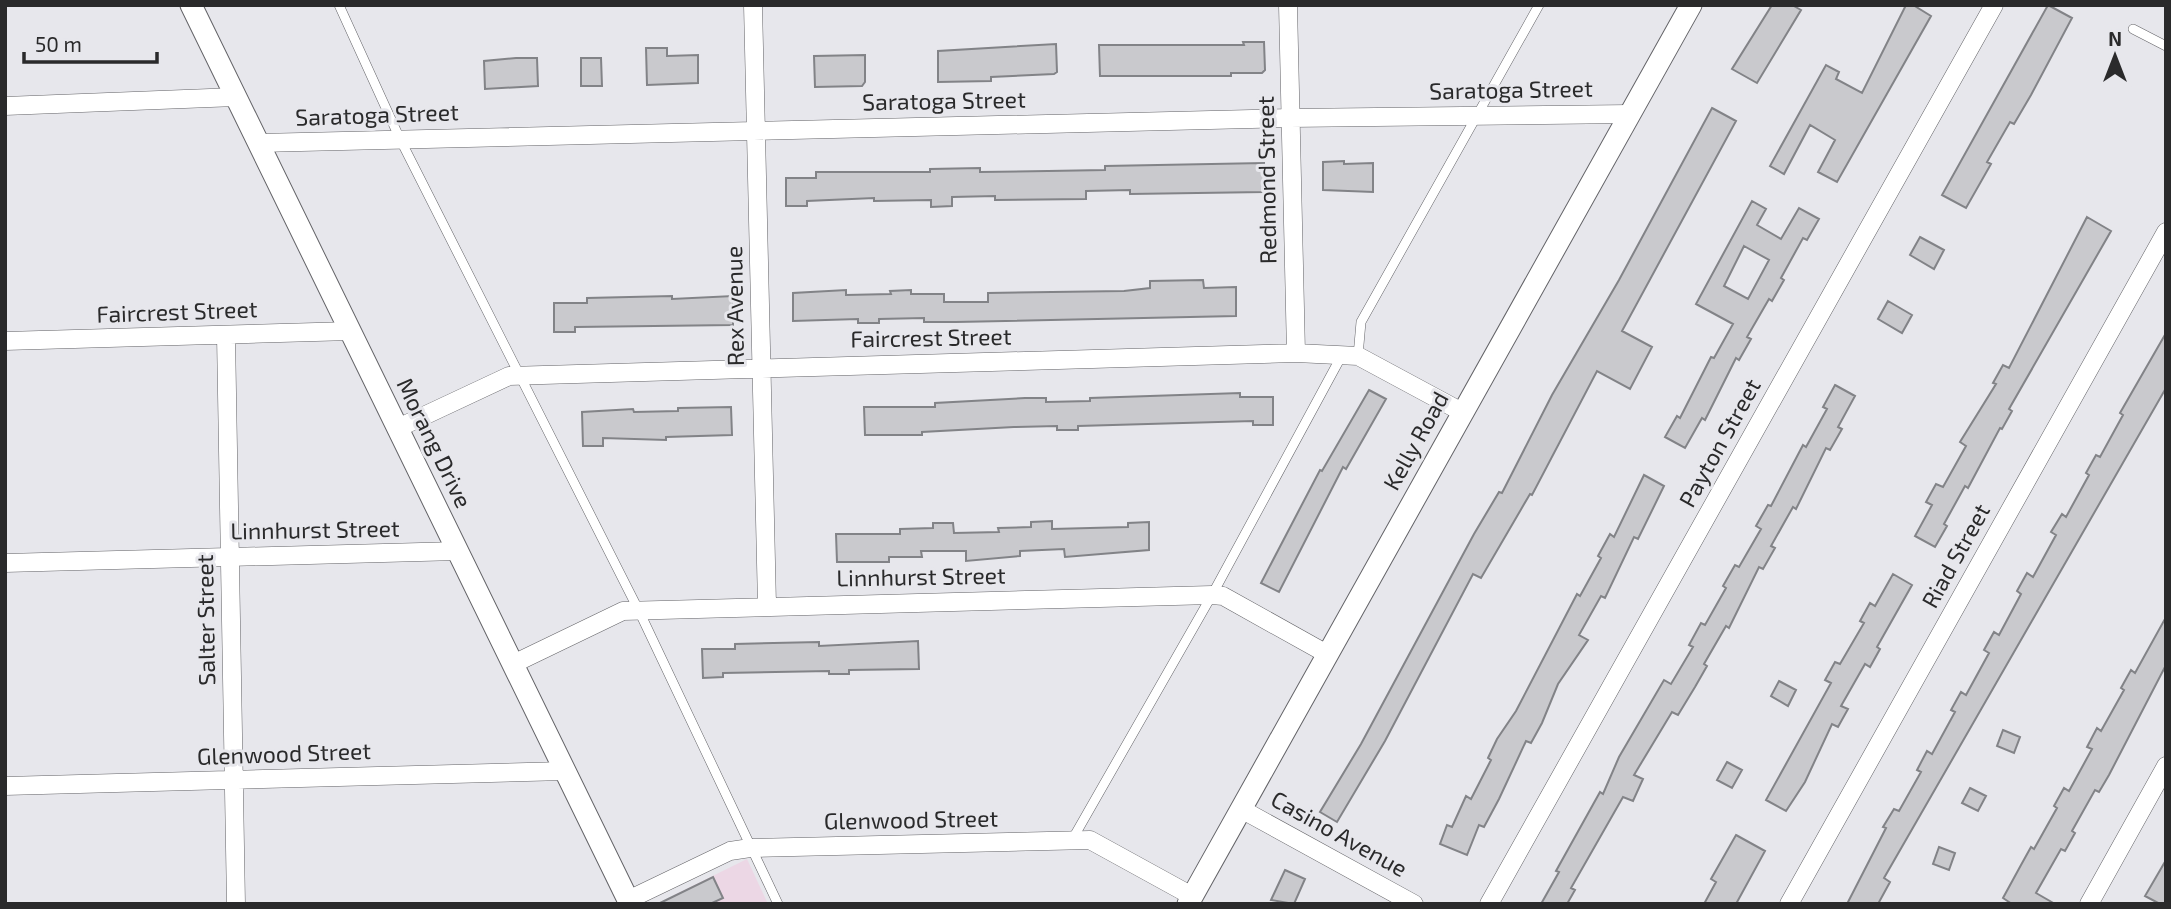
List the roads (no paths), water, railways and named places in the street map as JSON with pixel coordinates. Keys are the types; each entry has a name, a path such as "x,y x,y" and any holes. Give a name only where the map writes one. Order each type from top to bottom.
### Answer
{"street":[{"name":"Morang Drive","path":"191,5 629,902"},
{"name":"Rex Avenue","path":"753,5 767,605"},
{"name":"Redmond Street","path":"1288,5 1296,353"},
{"name":"Kelly Road","path":"1190,900 1691,5"},
{"name":"Payton Street","path":"1489,904 1994,5"},
{"path":"5,106 236,97"},
{"name":"Saratoga Street","path":"259,143 755,129 1630,114"},
{"name":"Riad Street","path":"1789,904 2166,232"},
{"name":"Faircrest Street","path":"5,341 351,331"},
{"name":"Salter Street","path":"226,336 236,904"},
{"name":"Faircrest Street","path":"398,428 509,376 761,366 1296,353 1350,355 1462,412"},
{"name":"Linnhurst Street","path":"5,563 458,551"},
{"name":"Linnhurst Street","path":"513,664 622,611 1212,595 1223,596 1327,654"},
{"path":"2089,904 2166,766"},
{"name":"Glenwood Street","path":"5,786 565,771"},
{"name":"Casino Avenue","path":"1241,808 1414,904"},
{"name":"Glenwood Street","path":"629,902 730,851 750,848 1090,840 1190,900"}],"lane":[{"path":"339,5 400,139 522,375 639,611 778,904"},
{"path":"1072,841 1350,355 1361,322 1539,5"},
{"path":"2133,29 2166,46"}]}
